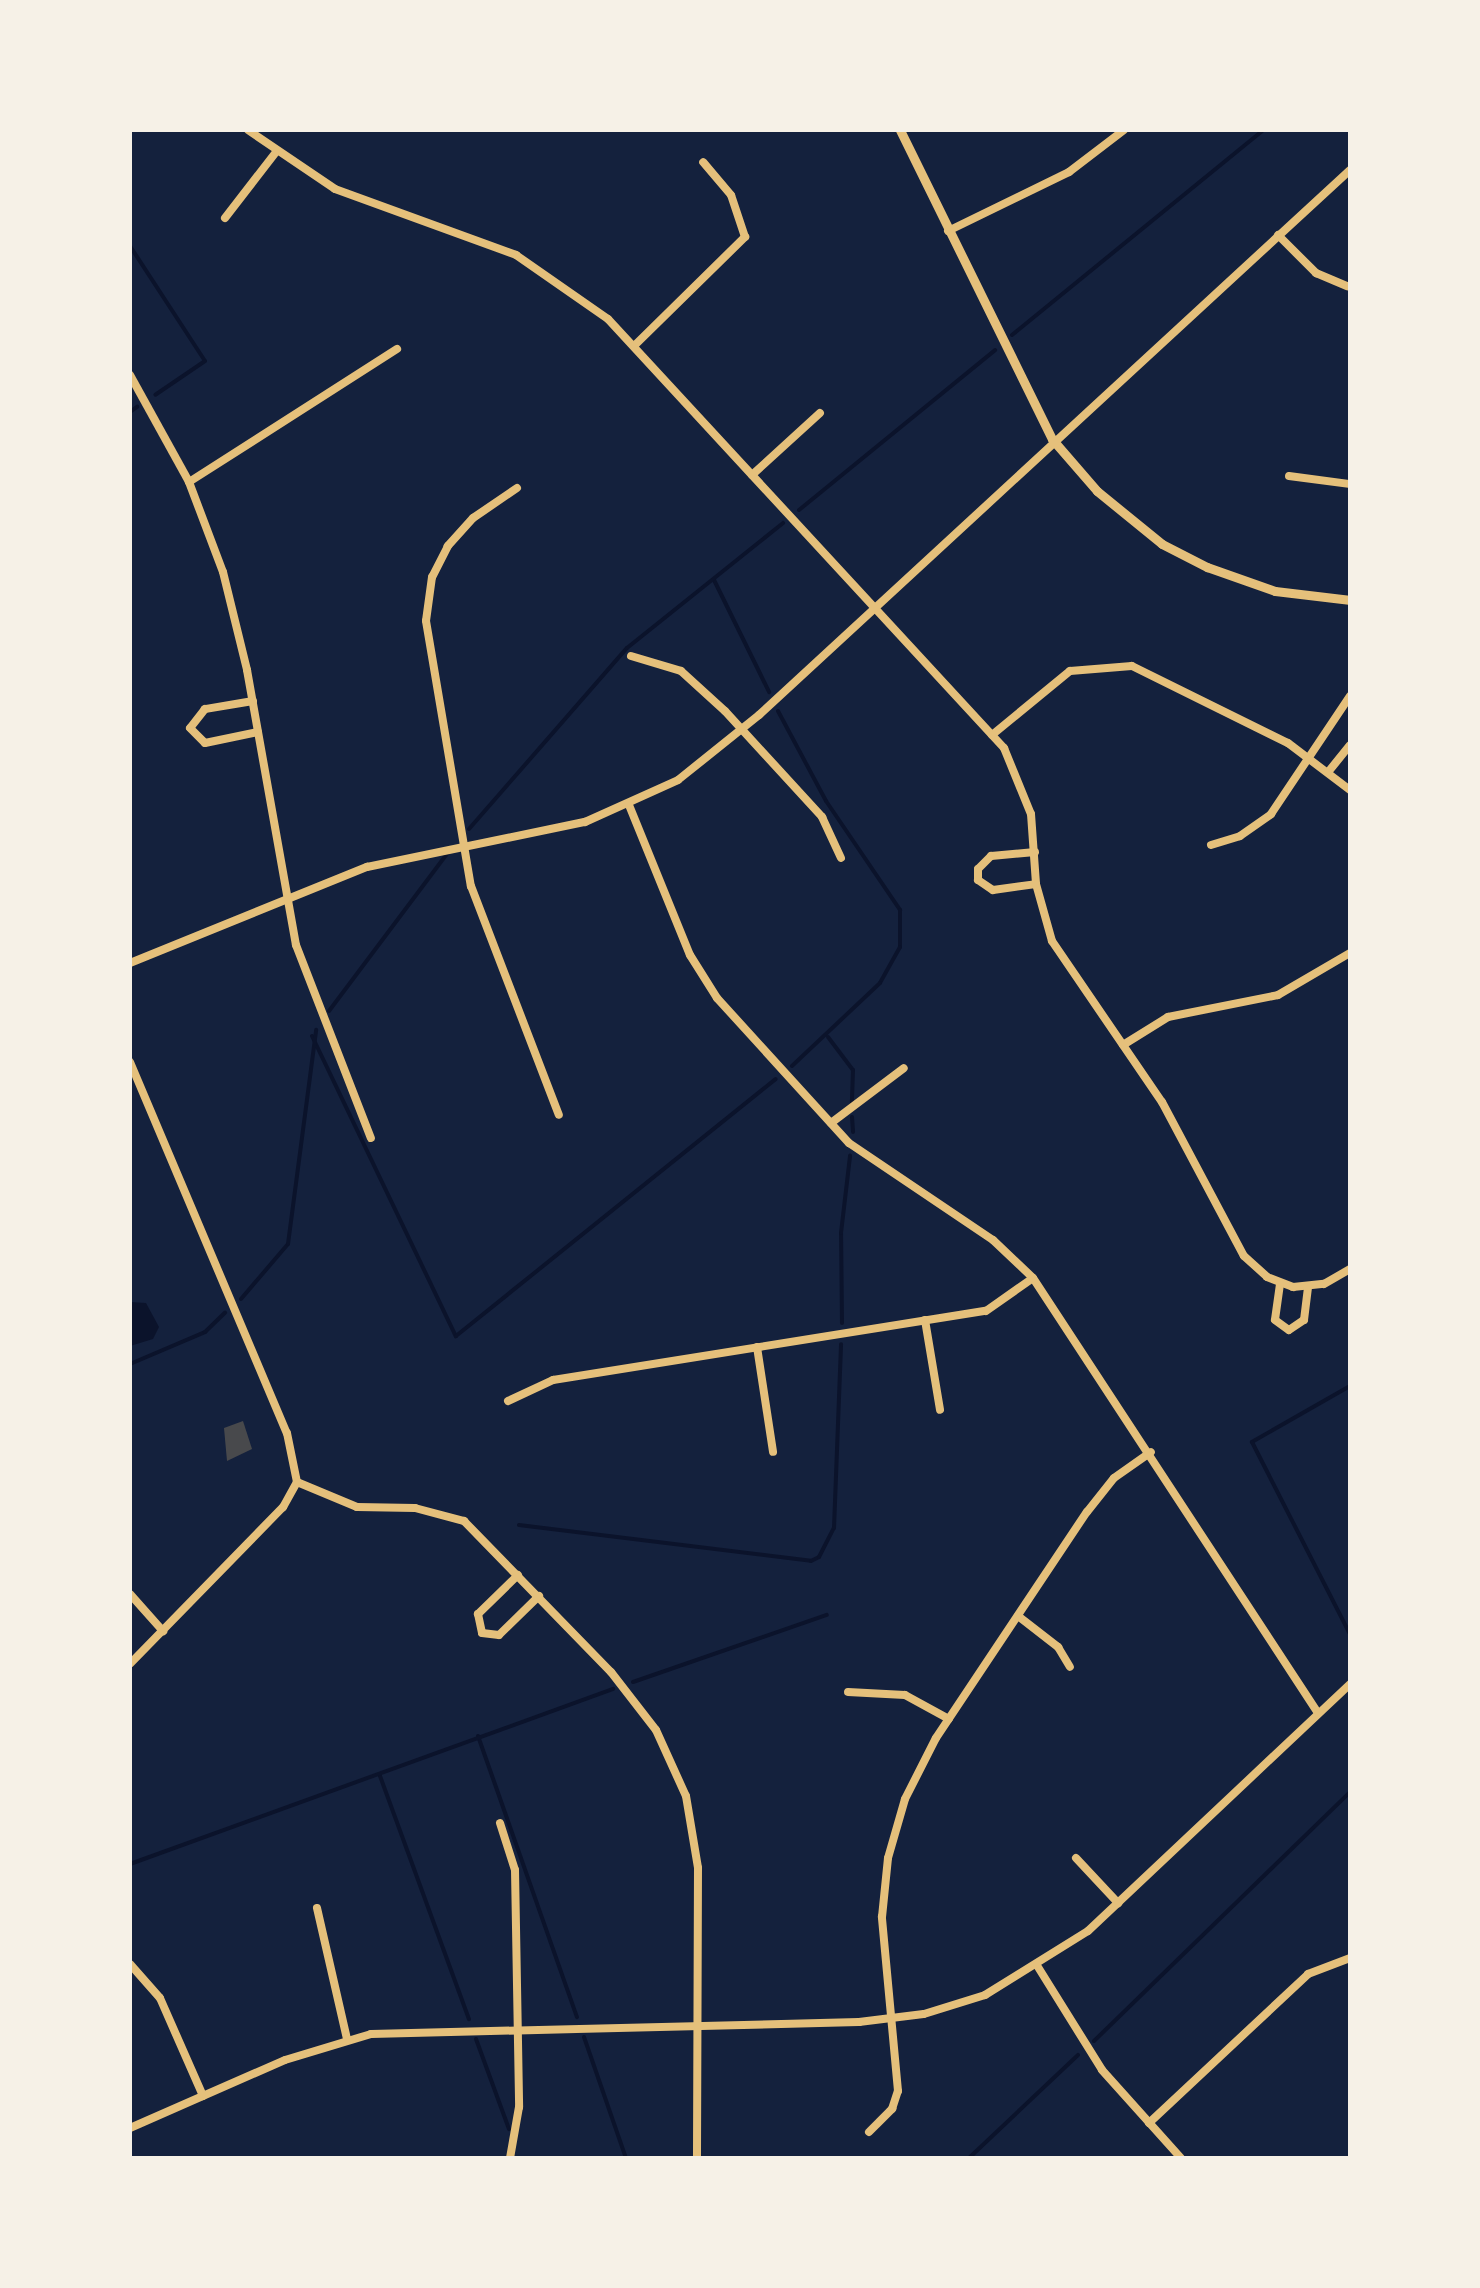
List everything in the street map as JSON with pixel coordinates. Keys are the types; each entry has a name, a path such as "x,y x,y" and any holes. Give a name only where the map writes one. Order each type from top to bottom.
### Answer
{"street":[{"path":"248,130 335,189 516,256 586,300 634,346 992,735 1022,780 1036,884 1060,958 1162,1102 1244,1256 1280,1284 1293,1287 1308,1287 1350,1269"},
{"path":"900,130 1052,440 1125,517 1185,556 1275,591 1350,600"},
{"path":"948,231 1069,172 1124,130"},
{"path":"225,218 276,152"},
{"path":"634,346 745,237 732,195 703,162"},
{"path":"130,963 366,867 585,822 629,806 678,780 742,730 1052,440 1350,170"},
{"path":"1278,235 1316,274 1347,286"},
{"path":"189,482 397,350"},
{"path":"130,375 189,482 234,611 285,898 316,1006 371,1138"},
{"path":"752,474 820,412"},
{"path":"1289,476 1350,484"},
{"path":"517,488 459,530 429,587 427,640 462,845 490,946 559,1115"},
{"path":"631,656 681,671 822,817 841,858"},
{"path":"992,735 1057,678 1115,663 1168,681 1306,755 1350,790"},
{"path":"1211,844 1262,822 1350,696"},
{"path":"253,701 205,709 190,728 205,742 258,732"},
{"path":"1330,771 1350,746"},
{"path":"629,806 697,969 864,1156 965,1220 1033,1278 1151,1452 1318,1713"},
{"path":"1034,852 991,856 982,861 978,880 993,890 1036,884"},
{"path":"1123,1046 1168,1017 1278,995 1350,953"},
{"path":"130,1062 287,1433 297,1482 283,1507 130,1664"},
{"path":"831,1123 904,1068"},
{"path":"508,1401 553,1380 986,1311 1033,1278"},
{"path":"1280,1284 1274,1320 1288,1330 1304,1320 1308,1287"},
{"path":"925,1320 940,1410"},
{"path":"757,1347 774,1452"},
{"path":"869,2132 892,2109 898,2091 882,1918 888,1858 914,1779 949,1720 1107,1486 1151,1452"},
{"path":"297,1482 357,1506 415,1508 464,1522 635,1700 680,1779 698,1868 697,2158"},
{"path":"518,1575 478,1614 482,1632 499,1635 539,1596"},
{"path":"130,1594 163,1631"},
{"path":"1018,1616 1058,1647 1070,1667"},
{"path":"130,2128 348,2039 518,2028 893,2019 985,1995 1038,1967 1118,1903 1350,1684"},
{"path":"848,1692 905,1695 949,1720"},
{"path":"500,1823 515,1870 518,2107 510,2158"},
{"path":"1076,1858 1118,1903"},
{"path":"317,1908 348,2039"},
{"path":"1149,2123 1308,1974 1350,1958"},
{"path":"130,1964 160,1998 203,2096"},
{"path":"1038,1967 1102,2070 1181,2158"}],"water":[{"path":"130,1302 146,1303 159,1327 153,1339 130,1346"}],"building":[{"path":"243,1421 252,1449 227,1461 224,1428"}],"waterway":[{"path":"1012,335 1263,130"},
{"path":"130,246 205,361 155,395"},
{"path":"799,510 995,350"},
{"path":"130,412 137,407"},
{"path":"469,829 627,648 783,523"},
{"path":"714,580 769,692"},
{"path":"778,711 826,801 900,910 900,947 880,983 792,1066"},
{"path":"329,1011 449,851"},
{"path":"241,1299 288,1244 316,1030"},
{"path":"312,1036 456,1336 776,1079"},
{"path":"828,1037 853,1070 852,1102"},
{"path":"852,1117 853,1132"},
{"path":"842,1323 841,1233 850,1156"},
{"path":"130,1364 205,1332 225,1313"},
{"path":"519,1525 811,1561 819,1557 834,1528 841,1344"},
{"path":"1350,1386 1252,1442 1350,1634"},
{"path":"633,1682 827,1615"},
{"path":"130,1864 613,1689"},
{"path":"478,1736 577,2017"},
{"path":"380,1776 469,2019"},
{"path":"1094,2041 1350,1792"},
{"path":"584,2037 626,2158"},
{"path":"476,2039 509,2129"},
{"path":"969,2158 1078,2055"}]}
